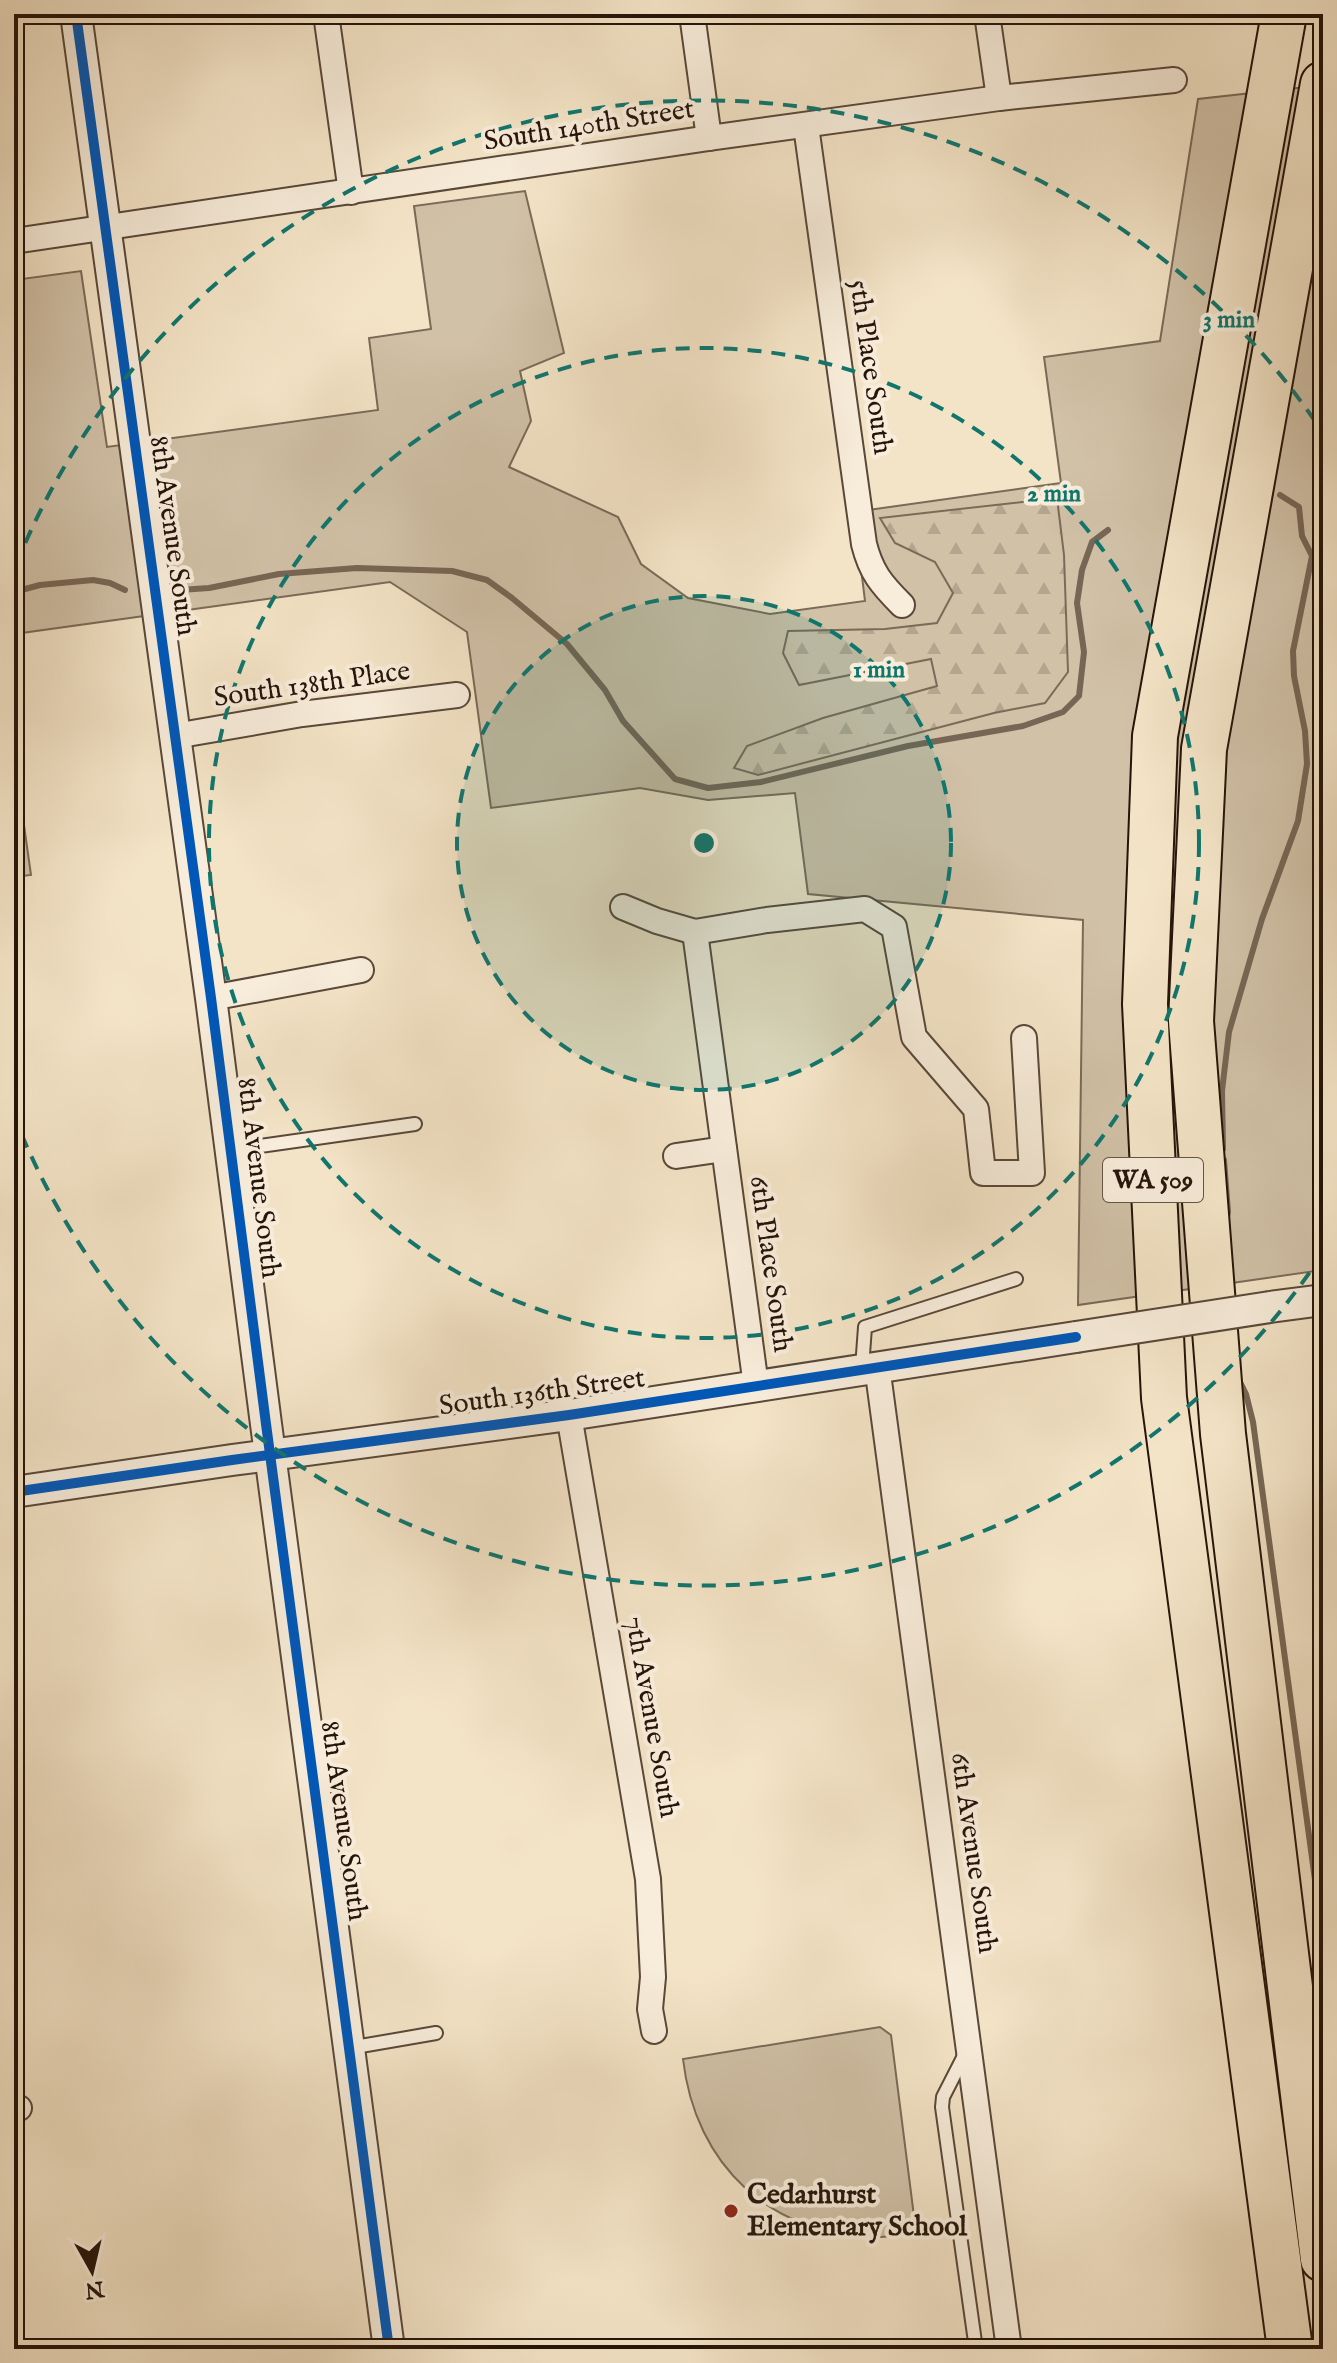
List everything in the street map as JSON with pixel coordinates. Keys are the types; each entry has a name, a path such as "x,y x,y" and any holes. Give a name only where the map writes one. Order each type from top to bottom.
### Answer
{"highway":[{"name":"WA 509","path":"1284,14 1155,736 1145,1004 1164,1398 1290,2349"},
{"name":"WA 509","path":"1323,84 1204,749 1191,1021 1223,1434 1323,2259"}],"street":[{"name":"8th Avenue South","path":"76,14 211,998 389,2349"},
{"path":"326,14 351,192"},
{"path":"692,14 709,138"},
{"path":"987,14 999,98"},
{"name":"South 140th Street","path":"14,241 709,138 999,98 1174,80"},
{"name":"5th Place South","path":"806,126 864,544 869,564 881,584 902,605"},
{"name":"South 138th Place","path":"175,736 302,714 457,695"},
{"path":"623,907 695,932 865,909 894,927 914,1037 976,1109 983,1173 1032,1173 1024,1038"},
{"name":"6th Place South","path":"695,932 756,1386"},
{"path":"211,998 361,970"},
{"name":"6th Place South","path":"676,1156 724,1149"},
{"name":"South 136th Street","path":"14,1492 569,1415 1323,1300"},
{"name":"6th Avenue South","path":"870,1367 969,2048 1009,2349"},
{"name":"7th Avenue South","path":"569,1415 648,1879 653,1977 650,2009 654,2031"}],"lane":[{"path":"231,1150 415,1124"},
{"path":"870,1367 865,1327 1016,1279"},
{"path":"349,2048 436,2033"},
{"path":"969,2048 943,2097 942,2107 976,2349"}],"green space":[{"path":"1323,85 1323,630 1319,669 1323,669 1323,1270 1078,1305 1083,920 808,894 795,793 708,800 640,788 491,808 467,632 390,582 14,634 14,280 81,271 107,447 378,410 369,338 431,329 414,206 525,191 564,353 520,371 531,421 509,467 618,517 641,564 688,598 770,614 865,601 854,512 1061,483 1044,357 1160,341 1198,99"},
{"path":"1057,498 1064,555 1068,672 1045,703 994,713 758,775 734,768 747,746 823,718 937,686 931,659 799,685 783,653 788,631 885,629 937,623 953,593 935,562 895,543 880,518"},
{"path":"14,754 31,875 14,877"},
{"path":"880,2027 891,2035 916,2232 879,2237 840,2234 804,2224 773,2209 745,2188 722,2162 704,2132 690,2097 683,2059"}],"waterway":[{"path":"1223,1149 1222,1091 1229,1032 1262,919 1298,821 1307,764 1293,651 1312,556 1302,536 1299,507 1280,495"},
{"path":"180,590 209,588 279,574 357,568 452,571 487,580 567,644 605,690 623,721 675,779 708,788 761,782 908,746 1023,726 1063,712 1079,696 1084,652 1077,603 1082,570 1092,542 1108,530"},
{"path":"14,592 40,585 93,580 125,590"},
{"path":"1224,1160 1226,1221"},
{"path":"1238,1378 1246,1394 1253,1422 1323,1939"}],"cycle path":[{"path":"76,14 211,998 389,2349"},
{"path":"14,1492 569,1415 1076,1337"}],"place":[{"name":"Cedarhurst Elementary School","path":"731,2211"}]}
